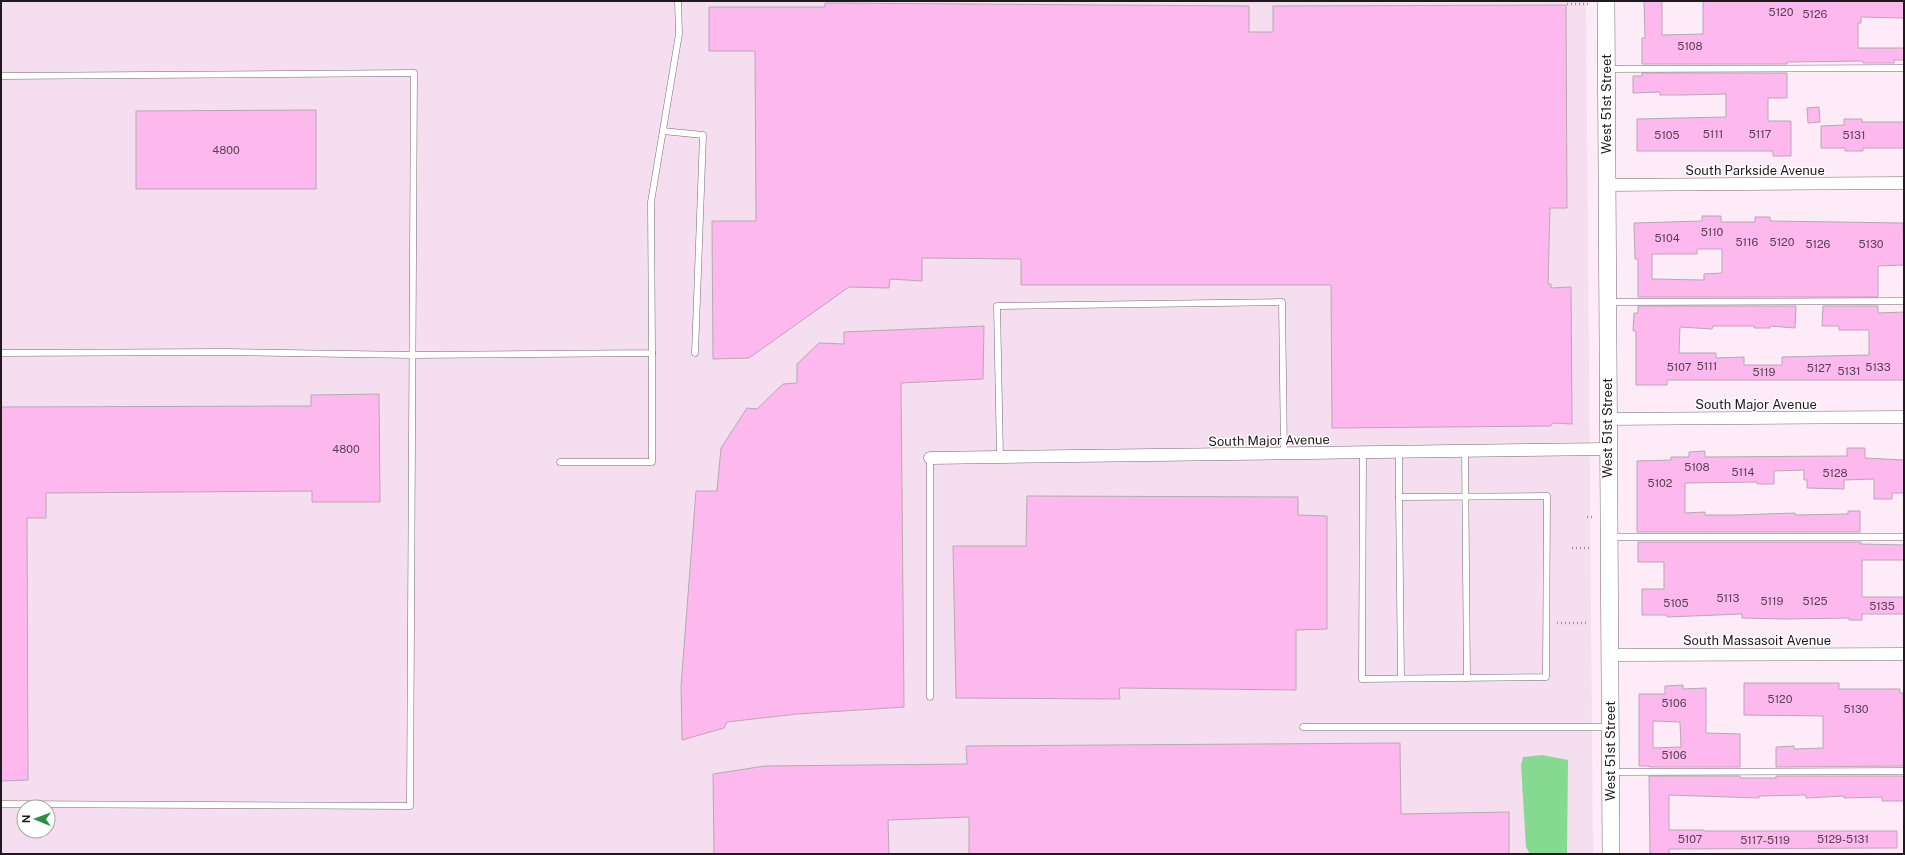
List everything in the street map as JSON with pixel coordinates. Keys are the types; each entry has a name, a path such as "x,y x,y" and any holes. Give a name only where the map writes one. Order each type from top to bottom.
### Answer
{"street":[{"name":"West 51st Street","path":"1606,1 1607,419 1611,854"},
{"name":"South Parkside Avenue","path":"1606,185 1904,183"},
{"name":"South Major Avenue","path":"1607,419 1904,417"},
{"name":"South Major Avenue","path":"930,458 1608,449"},
{"name":"South Massasoit Avenue","path":"1609,655 1904,654"}],"lane":[{"path":"560,462 652,462 651,202 679,34 678,1"},
{"path":"1606,69 1904,68"},
{"path":"1,76 414,73 410,806 1,804"},
{"path":"664,131 703,135 695,353"},
{"path":"1607,302 1904,301"},
{"path":"1000,457 997,306 1282,302 1284,453"},
{"path":"1,353 225,352 412,355 652,353"},
{"path":"1465,451 1467,678"},
{"path":"1363,452 1362,679 1546,677 1547,496 1399,497"},
{"path":"1399,452 1401,678"},
{"path":"930,458 930,697"},
{"path":"1608,537 1904,537"},
{"path":"1303,727 1610,727"},
{"path":"1610,772 1904,771"}],"path":[{"path":"1567,4 1588,4"},
{"path":"1587,517 1592,517"},
{"path":"1572,548 1592,548"},
{"path":"1554,623 1588,623"}],"shaded area":[{"path":"1,1 1586,1 1593,854 1,854"},
{"path":"1542,755 1568,760 1567,854 1530,854 1526,847 1521,765 1523,757"}],"building":[{"path":"1644,1 1662,1 1662,35 1703,34 1703,1 1904,1 1904,18 1861,17 1861,23 1858,23 1858,48 1904,48 1904,60 1894,60 1894,63 1863,63 1863,61 1787,62 1787,64 1642,64 1642,38 1645,38"},
{"path":"825,3 1249,6 1249,32 1273,32 1273,6 1566,5 1567,208 1550,208 1548,284 1551,284 1551,288 1571,287 1572,424 1552,423 1551,426 1332,428 1331,285 1021,285 1021,259 922,258 922,281 890,279 889,288 849,287 749,358 713,359 712,221 756,221 755,51 709,51 709,7 825,7"},
{"path":"1642,73 1787,73 1787,98 1768,98 1768,121 1791,121 1791,156 1773,156 1773,151 1637,151 1637,119 1726,117 1726,94 1660,95 1660,92 1633,93 1633,76 1642,76"},
{"path":"1819,107 1820,122 1808,123 1807,108"},
{"path":"316,110 316,189 136,189 136,111"},
{"path":"1844,119 1862,119 1862,122 1904,122 1904,148 1863,148 1863,151 1845,151 1845,148 1821,148 1821,126 1844,125"},
{"path":"1702,216 1721,216 1721,222 1755,222 1755,217 1770,217 1770,221 1903,223 1904,265 1878,266 1878,297 1638,297 1638,259 1635,259 1634,223 1702,221","holes":["1697,249 1722,249 1722,273 1704,274 1704,280 1652,279 1652,254 1697,254"]},
{"path":"1638,306 1796,306 1795,328 1770,326 1770,328 1754,328 1754,326 1713,326 1712,329 1680,327 1679,353 1716,353 1716,358 1744,357 1744,365 1782,365 1782,357 1869,355 1869,330 1839,330 1839,326 1822,326 1823,306 1878,306 1878,313 1904,312 1904,380 1667,380 1667,385 1636,385 1636,331 1633,331 1634,313 1638,313"},
{"path":"984,326 983,379 901,383 904,707 797,714 727,722 724,728 682,740 681,686 696,491 717,491 721,448 747,408 757,409 783,384 797,383 797,364 819,343 844,344 844,332"},
{"path":"379,394 380,502 312,502 312,491 46,493 46,518 27,518 28,780 1,781 1,407 311,406 311,395"},
{"path":"1847,448 1865,448 1865,458 1904,460 1904,493 1892,493 1892,499 1874,499 1874,479 1844,480 1844,489 1807,488 1807,480 1804,480 1804,470 1774,471 1774,484 1757,484 1757,482 1685,483 1685,513 1705,512 1705,515 1737,515 1795,513 1795,515 1848,514 1848,511 1860,511 1860,532 1637,532 1637,461 1671,460 1671,457 1689,457 1689,452 1705,451 1705,457 1847,456"},
{"path":"1027,496 1298,497 1298,515 1327,516 1327,629 1296,630 1296,690 1119,688 1120,699 956,698 953,546 1026,546"},
{"path":"1638,542 1861,542 1861,544 1904,545 1904,560 1862,560 1862,597 1904,597 1904,614 1862,614 1862,620 1849,620 1849,618 1742,618 1742,614 1667,617 1667,615 1642,615 1642,589 1664,589 1664,562 1638,562"},
{"path":"1744,683 1839,683 1839,689 1900,689 1900,693 1903,693 1904,766 1776,767 1776,747 1794,746 1794,749 1823,748 1823,716 1744,715"},
{"path":"1683,685 1683,689 1706,688 1706,733 1740,734 1740,767 1639,766 1639,694 1665,694 1665,686","holes":["1653,721 1680,722 1681,747 1653,748"]},
{"path":"1400,743 1401,814 1509,812 1509,854 969,854 969,817 888,820 889,854 714,854 713,774 765,766 967,764 966,746"},
{"path":"1649,776 1740,776 1740,778 1776,778 1776,776 1904,776 1904,801 1882,801 1882,797 1844,798 1844,796 1806,798 1806,795 1759,796 1759,798 1669,795 1669,830 1897,831 1897,848 1669,849 1669,854 1650,854"}]}
